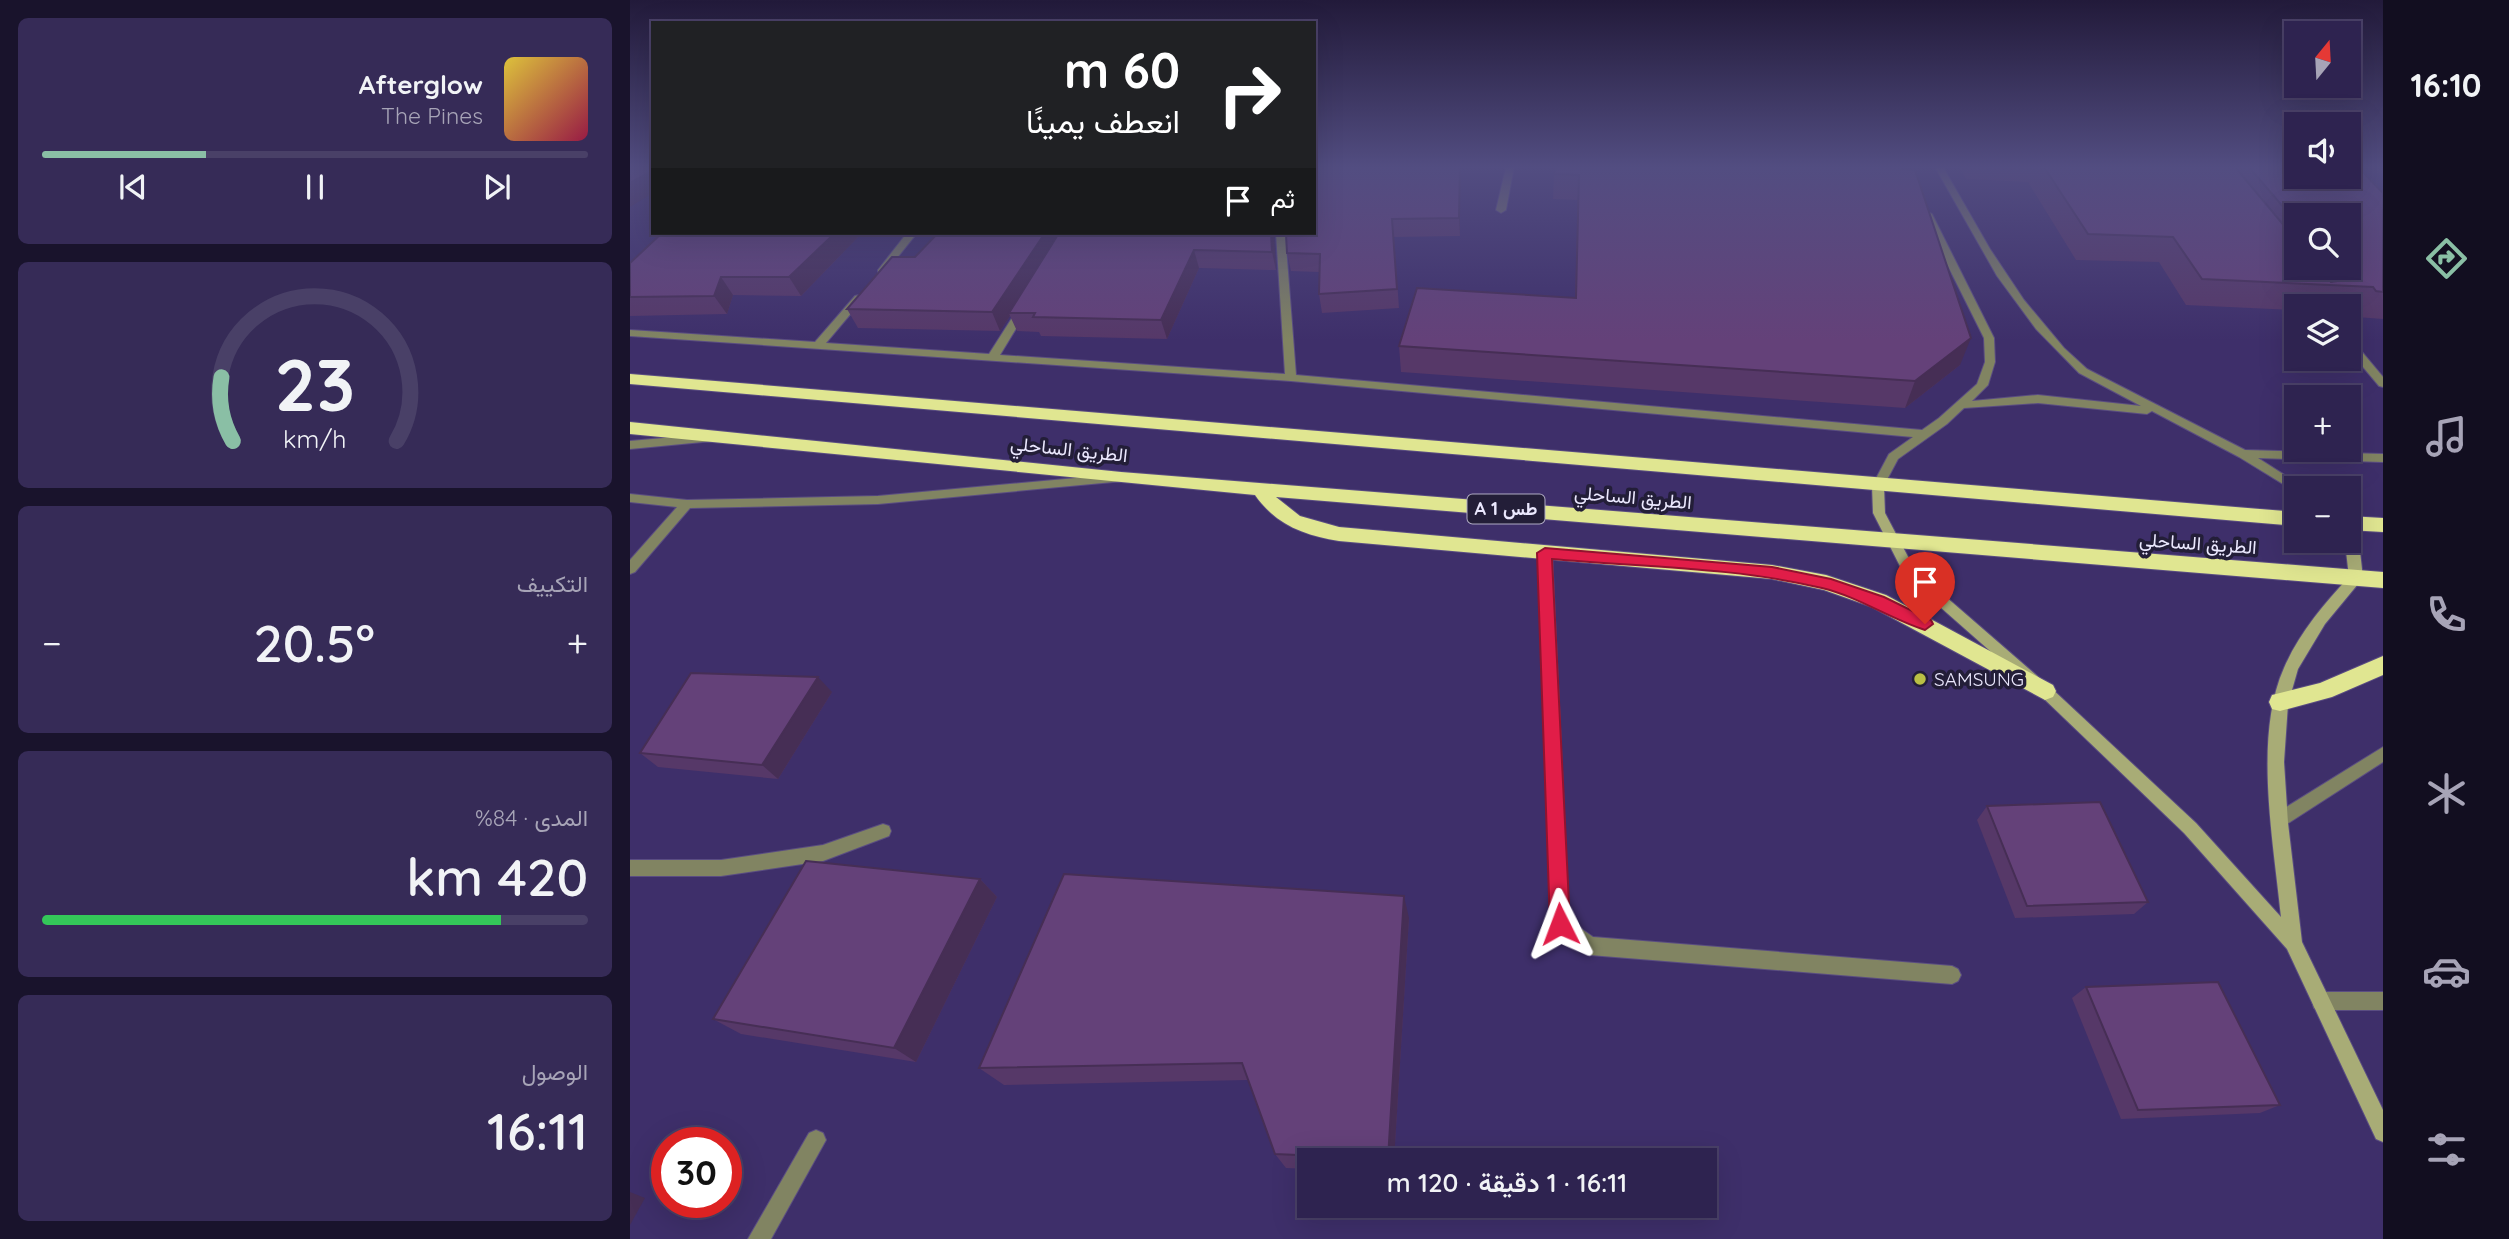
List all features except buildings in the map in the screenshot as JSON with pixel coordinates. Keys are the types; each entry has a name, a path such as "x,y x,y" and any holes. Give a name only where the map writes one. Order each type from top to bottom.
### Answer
{"highway":[{"name":"الطريق الساحلي","path":"630,379 2284,518"},
{"name":"الطريق الساحلي","path":"630,429 1121,478 2383,580"},
{"path":"1260,489 1272,508 1284,517 1317,531 1772,572 1826,583 1879,601 1914,618 2045,691"},
{"path":"2361,524 2383,526"},
{"path":"2280,702 2324,691 2383,665"}],"street":[{"path":"1932,225 1989,338 1990,362 1982,385 1893,457 1878,486 1879,513 1891,542 1910,573 2045,691 2190,828 2293,943 2383,1132"},
{"path":"1974,225 2013,290 2062,353 2083,371 2243,454 2284,480"},
{"path":"873,281 910,235"},
{"path":"1281,235 1291,378"},
{"path":"819,345 865,291"},
{"path":"993,357 1028,300"},
{"path":"630,333 1291,378 1922,434"},
{"path":"2361,358 2383,384"},
{"path":"1960,405 2038,399 2159,412"},
{"path":"630,445 724,437"},
{"path":"2243,454 2383,458"},
{"path":"630,498 687,504 878,500 1121,478"},
{"path":"630,569 687,504"},
{"path":"1545,553 1560,924 1590,946 1952,975"},
{"path":"2293,943 2276,766 2280,702 2308,637 2326,610 2356,578 2353,553"},
{"path":"2281,819 2383,754"},
{"path":"630,868 722,868 823,853 883,831"},
{"path":"2321,1001 2383,1001"},
{"path":"759,1239 816,1140"}],"place":[{"name":"SAMSUNG","path":"1920,679"}],"route":[{"path":"1560,924 1545,553 1772,572 1826,583 1879,601 1925,624"}]}
